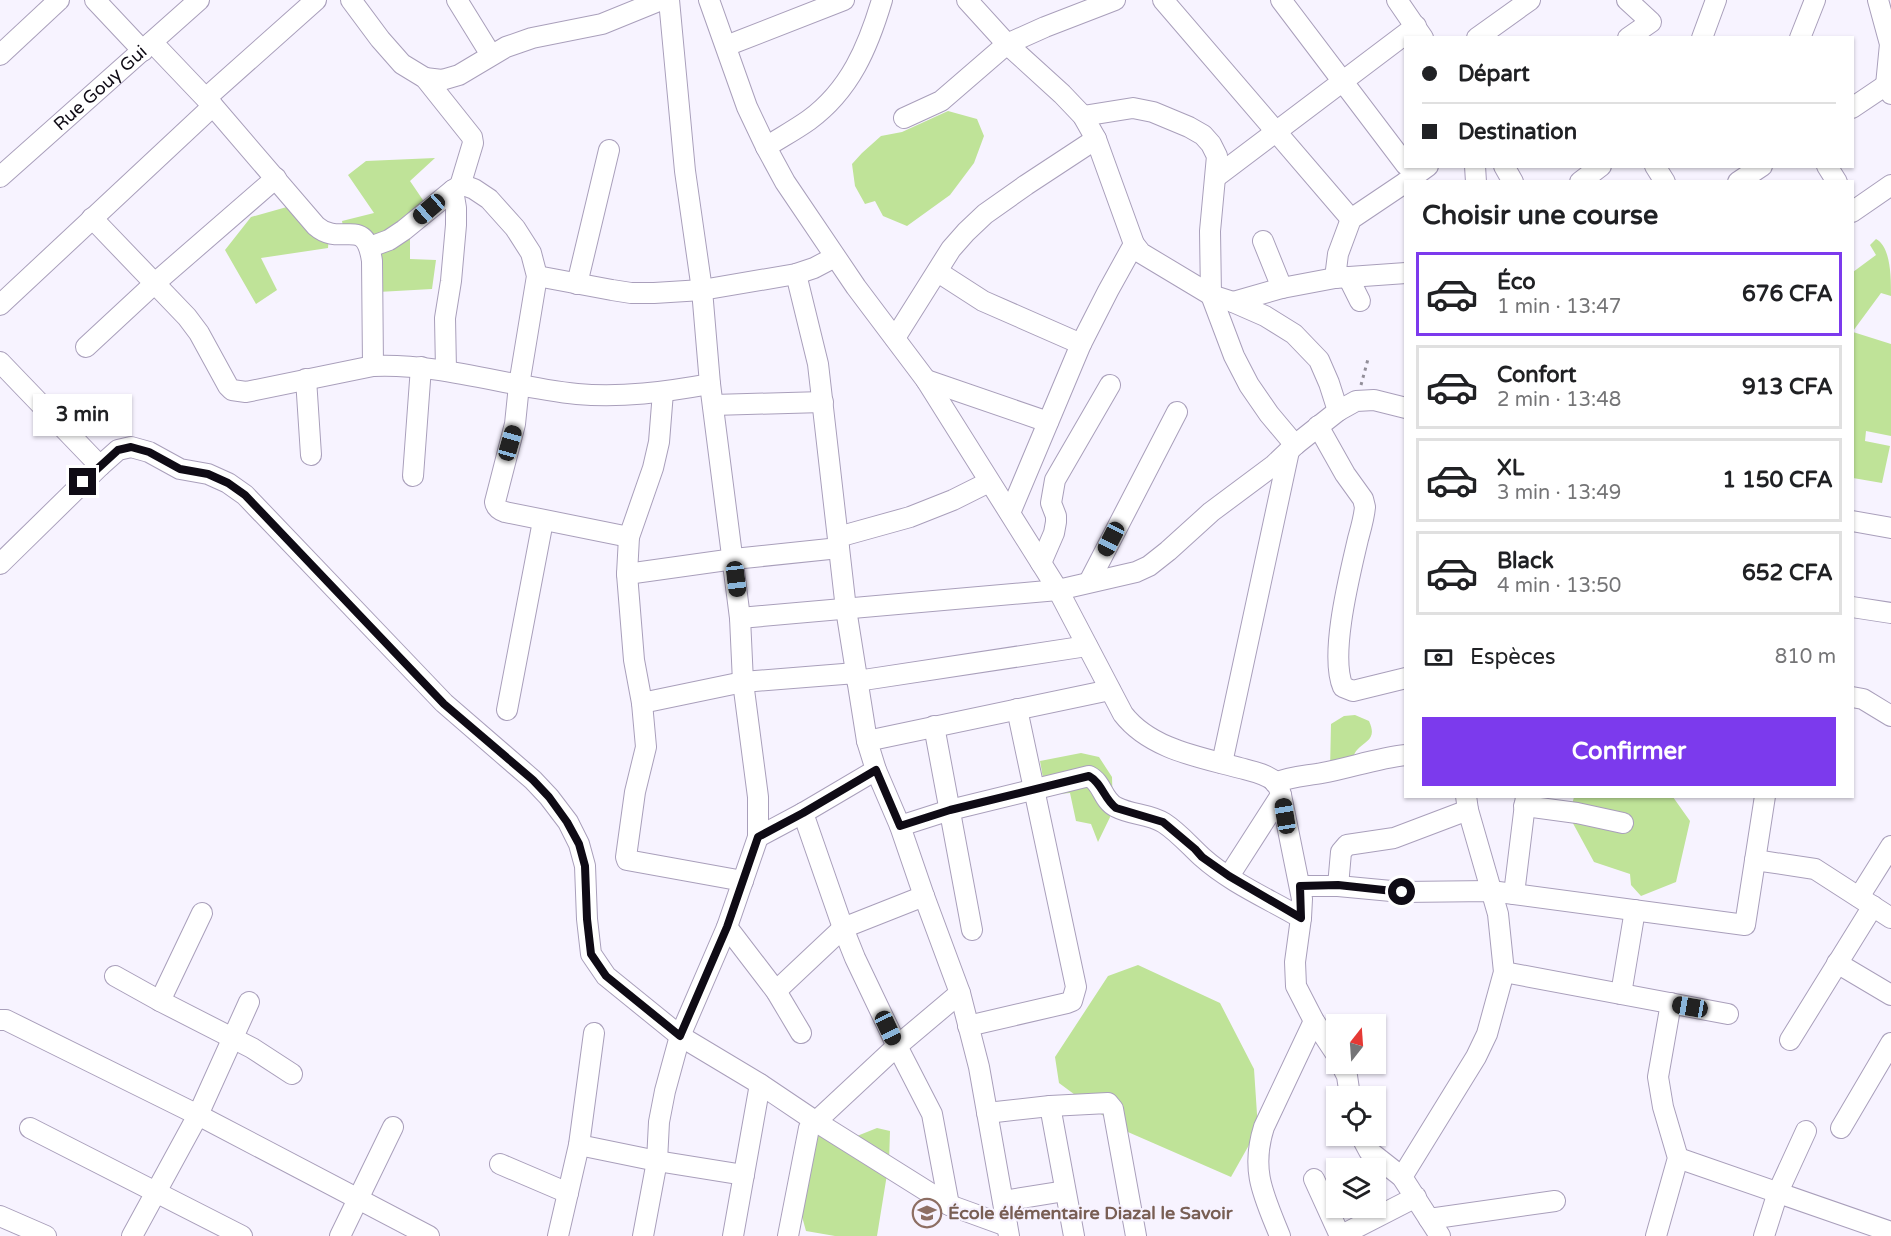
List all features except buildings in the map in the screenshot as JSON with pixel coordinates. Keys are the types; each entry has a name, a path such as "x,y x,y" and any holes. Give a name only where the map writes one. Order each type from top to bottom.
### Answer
{"street":[{"path":"0,55 59,0"},
{"path":"95,0 209,102 323,232 330,235 360,235 370,248 373,366"},
{"name":"Rue Gouy Gui","path":"0,177 199,0"},
{"path":"0,305 316,0"},
{"path":"351,0 380,39 402,63 425,78 472,137 473,143 457,188 451,281 445,318 446,370"},
{"path":"457,0 491,55"},
{"path":"425,78 442,80 459,75 506,46 616,19 661,0"},
{"path":"643,1236 657,1161 659,1122 680,1036 727,927 758,837 758,797 743,682 734,559 710,384 702,290 685,171 669,0"},
{"path":"709,0 747,107 785,182 835,257 926,380 1058,590 1123,714 1132,726 1147,737 1169,747 1258,773 1278,789 1300,886 1301,918 1294,975 1296,986 1326,1039"},
{"path":"726,46 844,0"},
{"path":"766,147 810,120 845,85 866,46 882,0"},
{"path":"967,0 1007,44 1083,116 1096,140 1134,244 1141,253 1211,295 1233,302 1282,326 1306,345 1319,360 1338,411"},
{"path":"904,118 940,101 1007,44 1115,0"},
{"path":"1163,0 1351,219"},
{"path":"1281,0 1404,164"},
{"path":"1397,0 1420,32"},
{"path":"1480,36 1530,0"},
{"path":"1627,0 1651,22 1631,36"},
{"path":"1703,36 1716,0"},
{"path":"1801,36 1815,0"},
{"path":"1854,107 1889,89 1891,43 1878,0"},
{"path":"1216,177 1342,81 1404,42"},
{"path":"1083,116 1133,108 1153,112 1190,127 1203,135 1211,144 1217,156 1210,231 1211,295 1234,356 1249,385 1292,448 1222,763"},
{"path":"895,338 951,249 984,214 1096,140"},
{"path":"577,284 609,150"},
{"path":"1583,180 1598,168"},
{"path":"1741,180 1759,168"},
{"path":"1360,302 1342,277 1338,254 1351,219 1411,173"},
{"path":"86,347 154,283 276,178"},
{"path":"1854,208 1891,185"},
{"path":"370,248 389,240 404,230 457,188 474,189 489,200 515,228 531,253 537,276 515,424 495,502 497,509 543,521 629,537"},
{"path":"92,218 187,317 199,333 232,390 246,392 373,366 446,370 519,385 596,395 617,396 663,392 710,384"},
{"path":"1263,241 1282,288"},
{"path":"1010,513 1082,344 1134,244"},
{"path":"537,276 631,293 702,290 796,274 835,257"},
{"path":"938,272 983,301 1082,344"},
{"path":"1233,302 1282,288 1342,277 1404,273"},
{"path":"796,274 818,364 846,609 867,741 960,993 979,1067 1008,1231"},
{"path":"0,362 100,466"},
{"path":"413,476 421,367"},
{"path":"306,379 311,455"},
{"path":"926,380 1048,422"},
{"path":"1041,563 1054,533 1056,522 1051,502 1056,480 1110,385"},
{"path":"663,392 660,442 629,537 627,574 634,660 642,702 646,747 633,803 625,853 627,860 743,881"},
{"path":"740,618 1058,590 1120,576 1149,566 1211,512 1274,465 1338,411 1356,401 1374,400 1404,408"},
{"path":"713,405 823,402"},
{"path":"1089,582 1177,412"},
{"path":"1318,426 1365,507 1342,626 1338,654 1340,680 1343,687 1353,691 1404,678"},
{"path":"0,564 118,450 131,447 149,452 180,469 208,474 228,483 245,495 444,704 533,780 549,797 579,844 585,866 591,954 606,976 680,1036 760,1084 949,1205 1008,1231"},
{"path":"627,574 839,542 953,500 989,482"},
{"path":"507,710 543,521"},
{"path":"1854,521 1891,528"},
{"path":"1854,607 1891,614"},
{"path":"642,702 743,682 857,677 1087,646"},
{"path":"867,741 1110,690"},
{"path":"1854,697 1863,699 1891,716"},
{"path":"968,1026 1067,1004 1072,1001 1075,994 1076,987 1017,709"},
{"path":"934,726 972,930"},
{"path":"1229,876 1278,789 1301,775 1322,773 1404,755"},
{"path":"758,837 876,770"},
{"path":"900,826 950,810 1089,776 1098,782 1103,794 1116,808 1163,822 1202,857 1229,876 1301,918"},
{"path":"1300,886 1338,885 1402,892 1491,891 1745,925 1765,798"},
{"path":"1514,894 1525,801 1623,823"},
{"path":"1338,885 1341,852 1347,846 1394,838 1467,803 1498,914 1504,972 1487,1034 1476,1057 1402,1177"},
{"path":"803,813 843,928 897,1046 932,1114 949,1205"},
{"path":"1790,1040 1838,963 1891,846"},
{"path":"1755,860 1815,869 1891,918"},
{"path":"776,991 843,928 924,896"},
{"path":"1621,994 1635,910"},
{"path":"160,1001 202,913"},
{"path":"727,927 776,991 801,1033"},
{"path":"1838,963 1891,995"},
{"path":"1504,972 1728,1014"},
{"path":"115,976 252,1048 292,1074"},
{"path":"788,1236 809,1128 897,1046 960,993"},
{"path":"132,1236 198,1115 249,1002"},
{"path":"1656,1236 1678,1158 1663,1107 1658,1077 1671,1003"},
{"path":"0,1020 6,1020 198,1115 429,1236"},
{"path":"1280,1236 1260,1185 1259,1145 1264,1127 1314,1021"},
{"path":"558,1236 579,1145 594,1033"},
{"path":"1840,1128 1891,1044"},
{"path":"733,1236 760,1084"},
{"path":"987,1113 1107,1103 1113,1109 1136,1236"},
{"path":"1050,1106 1074,1236"},
{"path":"340,1236 393,1126"},
{"path":"30,1128 242,1236"},
{"path":"1764,1236 1778,1192 1806,1131"},
{"path":"579,1145 744,1175"},
{"path":"1366,1146 1369,1151 1402,1177 1440,1236"},
{"path":"1678,1158 1891,1232"},
{"path":"500,1164 568,1193"},
{"path":"1314,1179 1340,1236 1416,1197"},
{"path":"1003,1201 1065,1191"},
{"path":"1429,1219 1555,1201"},
{"path":"0,1216 46,1236"}],"path":[{"path":"1356,401 1368,359"}],"green space":[{"path":"948,111 977,119 984,136 974,163 950,195 907,226 883,216 875,201 865,204 855,186 852,164 881,136 902,132"},
{"path":"435,158 410,181 427,206 410,236 410,259 436,260 432,289 378,292 374,265 344,232 342,221 374,213 348,175 366,161"},
{"path":"301,203 329,235 328,248 261,258 277,290 256,304 225,250 251,217"},
{"path":"1876,239 1885,249 1890,272 1891,296 1881,293 1854,330 1854,271 1876,255 1870,245"},
{"path":"1854,332 1891,344 1891,436 1866,431 1865,441 1890,446 1882,483 1854,478"},
{"path":"1355,715 1369,721 1372,732 1370,738 1356,751 1349,763 1330,771 1331,724 1344,716"},
{"path":"1081,753 1099,757 1112,777 1113,811 1098,842 1091,824 1076,821 1070,793 1046,795 1040,761"},
{"path":"1574,798 1674,798 1690,821 1676,882 1641,896 1631,885 1630,874 1594,862 1569,816"},
{"path":"1138,965 1220,1003 1254,1069 1258,1129 1231,1177 1121,1129 1059,1083 1055,1057 1108,976"},
{"path":"808,1124 857,1136 877,1128 890,1131 889,1162 877,1236 835,1236 806,1231 791,1177"}],"place":[{"name":"École élémentaire Diazal le Savoir","path":"927,1213"}],"route":[{"path":"83,482 118,450 131,447 149,452 180,469 208,474 228,483 245,495 444,704 533,780 549,797 579,844 585,866 591,954 606,976 680,1036 704,985 727,927 758,837 876,770 900,826 950,810 1089,776 1098,782 1103,794 1116,808 1163,822 1202,857 1229,876 1301,918 1300,886 1338,885 1402,892"}]}
